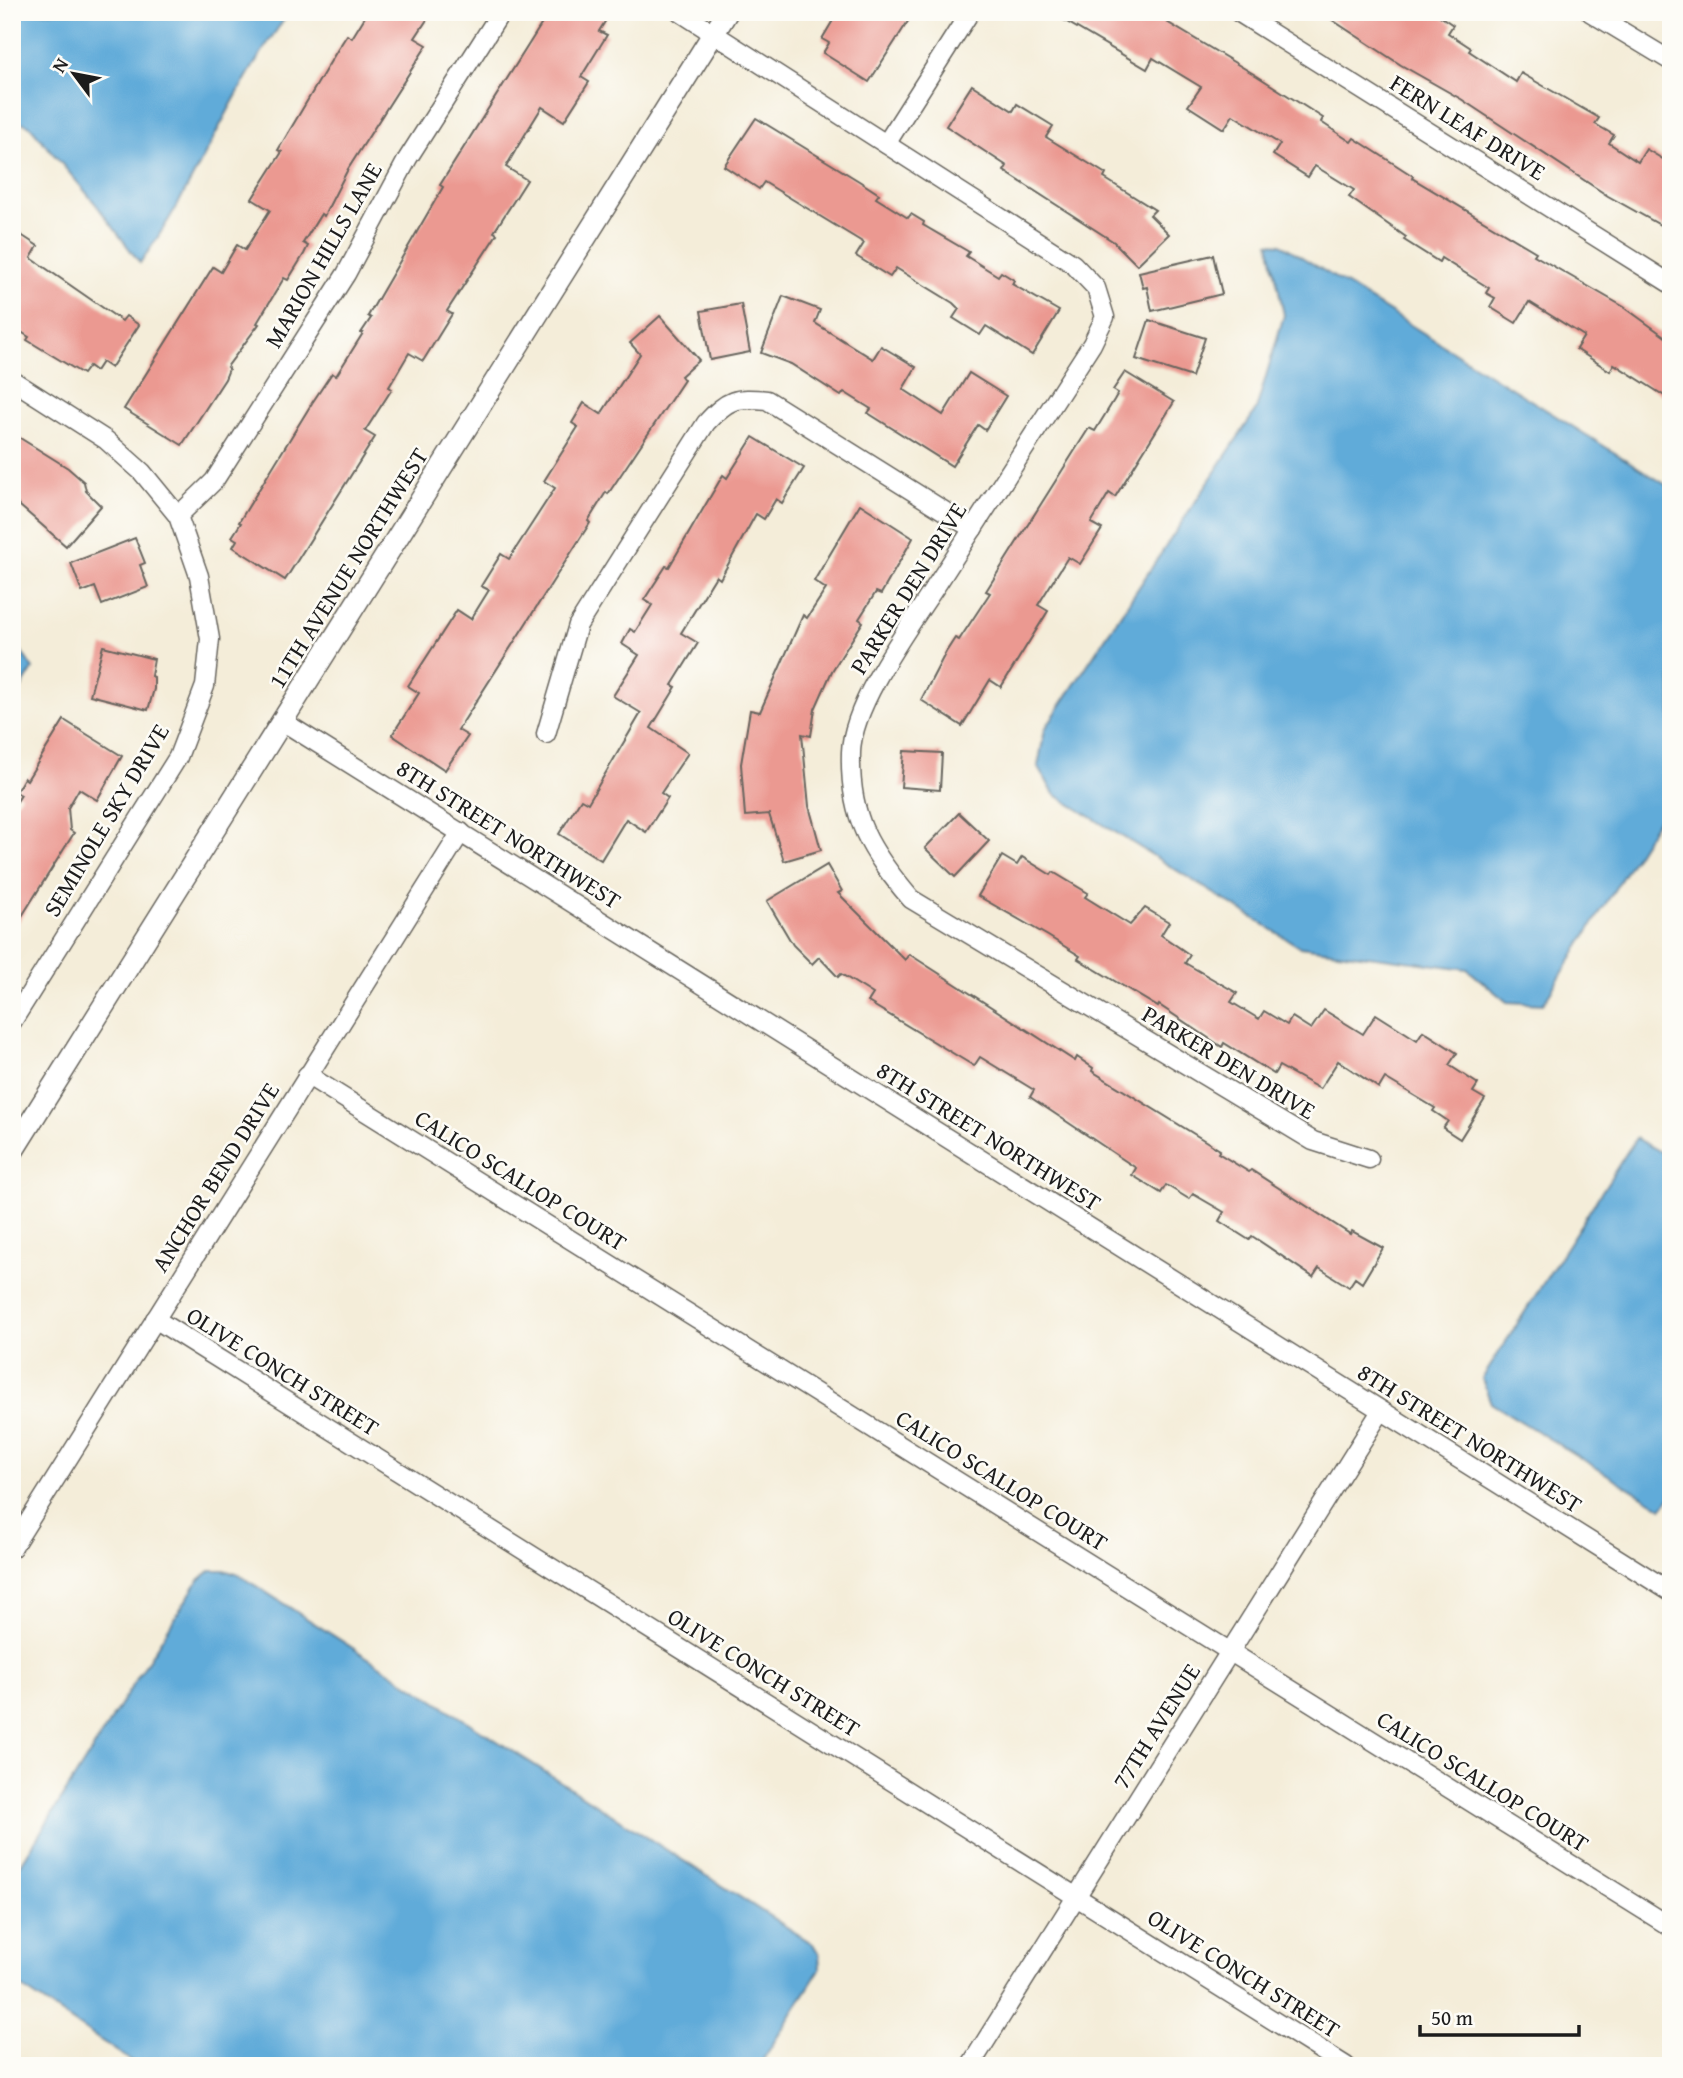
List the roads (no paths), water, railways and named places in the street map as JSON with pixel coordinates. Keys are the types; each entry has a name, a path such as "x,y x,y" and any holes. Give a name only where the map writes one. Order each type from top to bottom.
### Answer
{"street":[{"name":"MARION HILLS LANE","path":"178,516 221,470 346,274 408,158 501,12"},
{"name":"PARKER DEN DRIVE","path":"680,12 1073,264 1096,288 1105,317 1093,344 892,654 858,716 850,750 853,791 859,823 880,863 911,899 1313,1141 1369,1159"},
{"name":"11TH AVENUE NORTHWEST","path":"12,1152 727,12"},
{"path":"887,144 970,12"},
{"name":"FERN LEAF DRIVE","path":"1238,12 1671,284"},
{"path":"1590,12 1671,61"},
{"name":"SEMINOLE SKY DRIVE","path":"12,380 106,440 142,472 178,516 199,576 210,639 205,686 178,757 12,1022"},
{"path":"546,734 578,625 706,423 722,405 741,397 767,400 973,529"},
{"name":"8TH STREET NORTHWEST","path":"282,721 1671,1592"},
{"name":"ANCHOR BEND DRIVE","path":"12,1548 461,832"},
{"name":"CALICO SCALLOP COURT","path":"307,1075 1671,1927"},
{"name":"OLIVE CONCH STREET","path":"155,1319 1346,2066"},
{"name":"77TH AVENUE","path":"970,2066 1381,1411"}],"water":[{"path":"12,12 290,12 249,73 161,233 140,263 95,203 29,125 12,119"},
{"path":"1269,243 1281,244 1671,488 1671,799 1543,1004 1507,1002 1467,969 1300,947 1054,794 1038,766 1045,729 1256,410 1284,315"},
{"path":"12,637 33,669 12,703"},
{"path":"1636,1138 1671,1158 1671,1496 1662,1508 1491,1403 1482,1379"},
{"path":"211,1570 224,1570 239,1575 813,1944 819,1954 820,1969 759,2066 139,2066 12,1981 12,1878 198,1581"}]}
